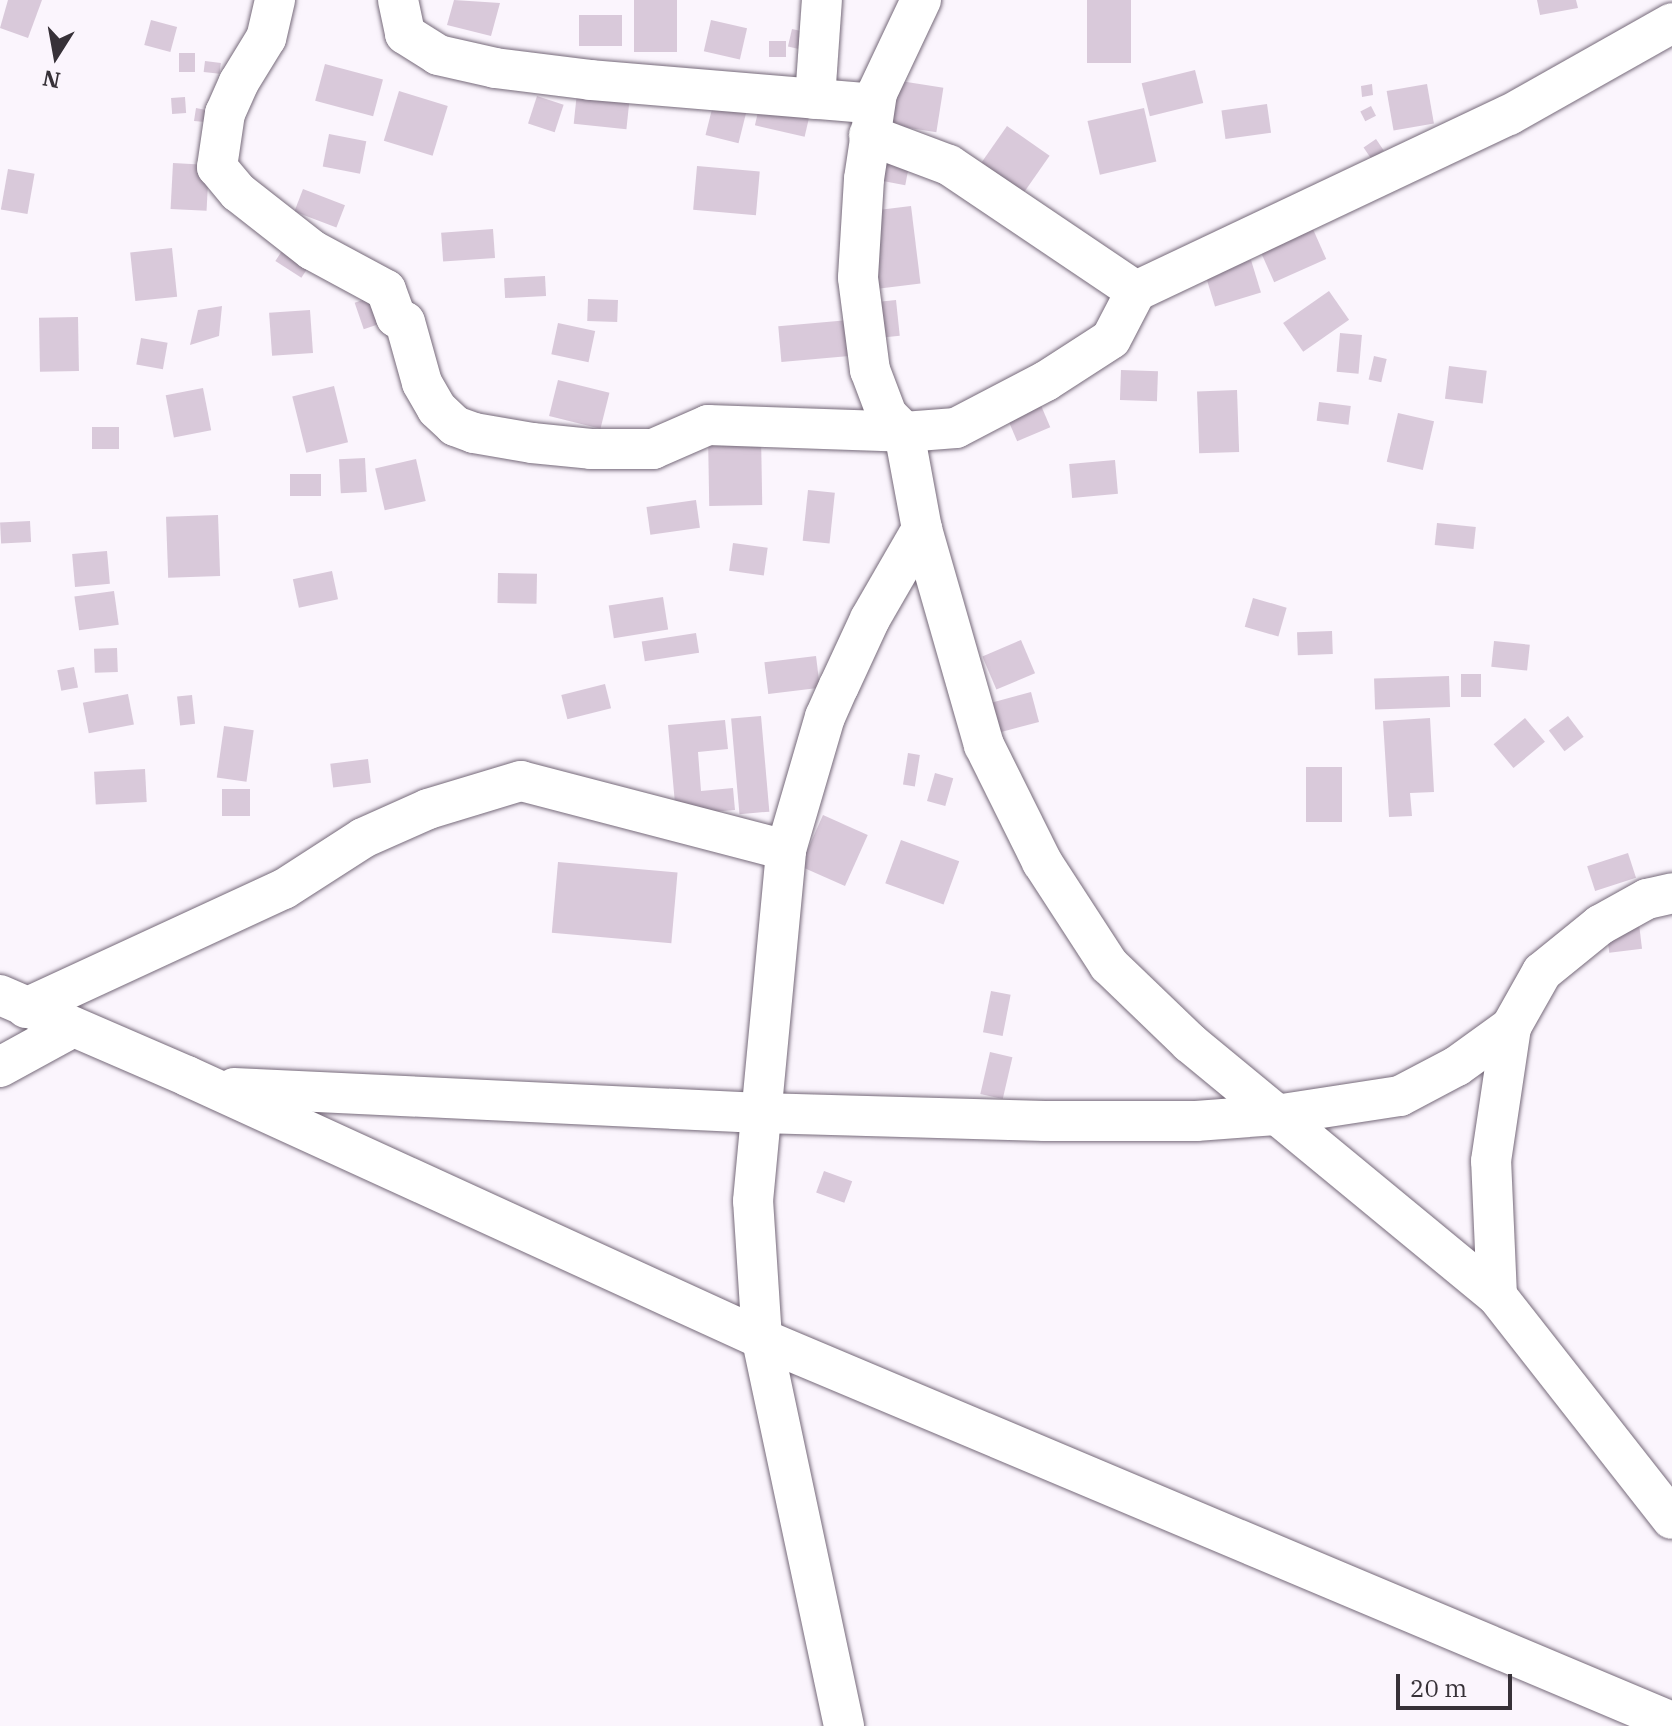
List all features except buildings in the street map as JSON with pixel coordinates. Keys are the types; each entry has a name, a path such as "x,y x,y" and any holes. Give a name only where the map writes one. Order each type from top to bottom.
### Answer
{"street":[{"path":"275,0 266,38 239,82 225,113 217,167 238,192 302,243 386,290 396,317 405,322 422,383 437,409 455,426 474,433 532,443 591,449 653,449 708,425 904,432 956,428 1046,381 1111,339 1136,291 1509,115 1672,23"},
{"path":"398,0 405,34 438,55 495,68 591,80 815,99 872,120 949,165 1136,291"},
{"path":"815,99 822,0"},
{"path":"921,0 872,120 858,278 870,370 887,415 904,432 922,529 984,745 1042,862 1109,965 1190,1043 1497,1296 1672,1519"},
{"path":"844,1726 762,1339 753,1201 786,850 825,717 870,619 922,529"},
{"path":"13,1001 284,889 363,838 428,809 521,781 786,850"},
{"path":"1497,1296 1491,1161 1511,1027 1542,972 1554,962 1600,925 1647,899 1672,893"},
{"path":"13,1001 212,1087 762,1339 1672,1722"},
{"path":"0,1067 73,1027"},
{"path":"212,1087 760,1113 1045,1121 1196,1121 1276,1115 1400,1096 1457,1066 1511,1027"}]}
